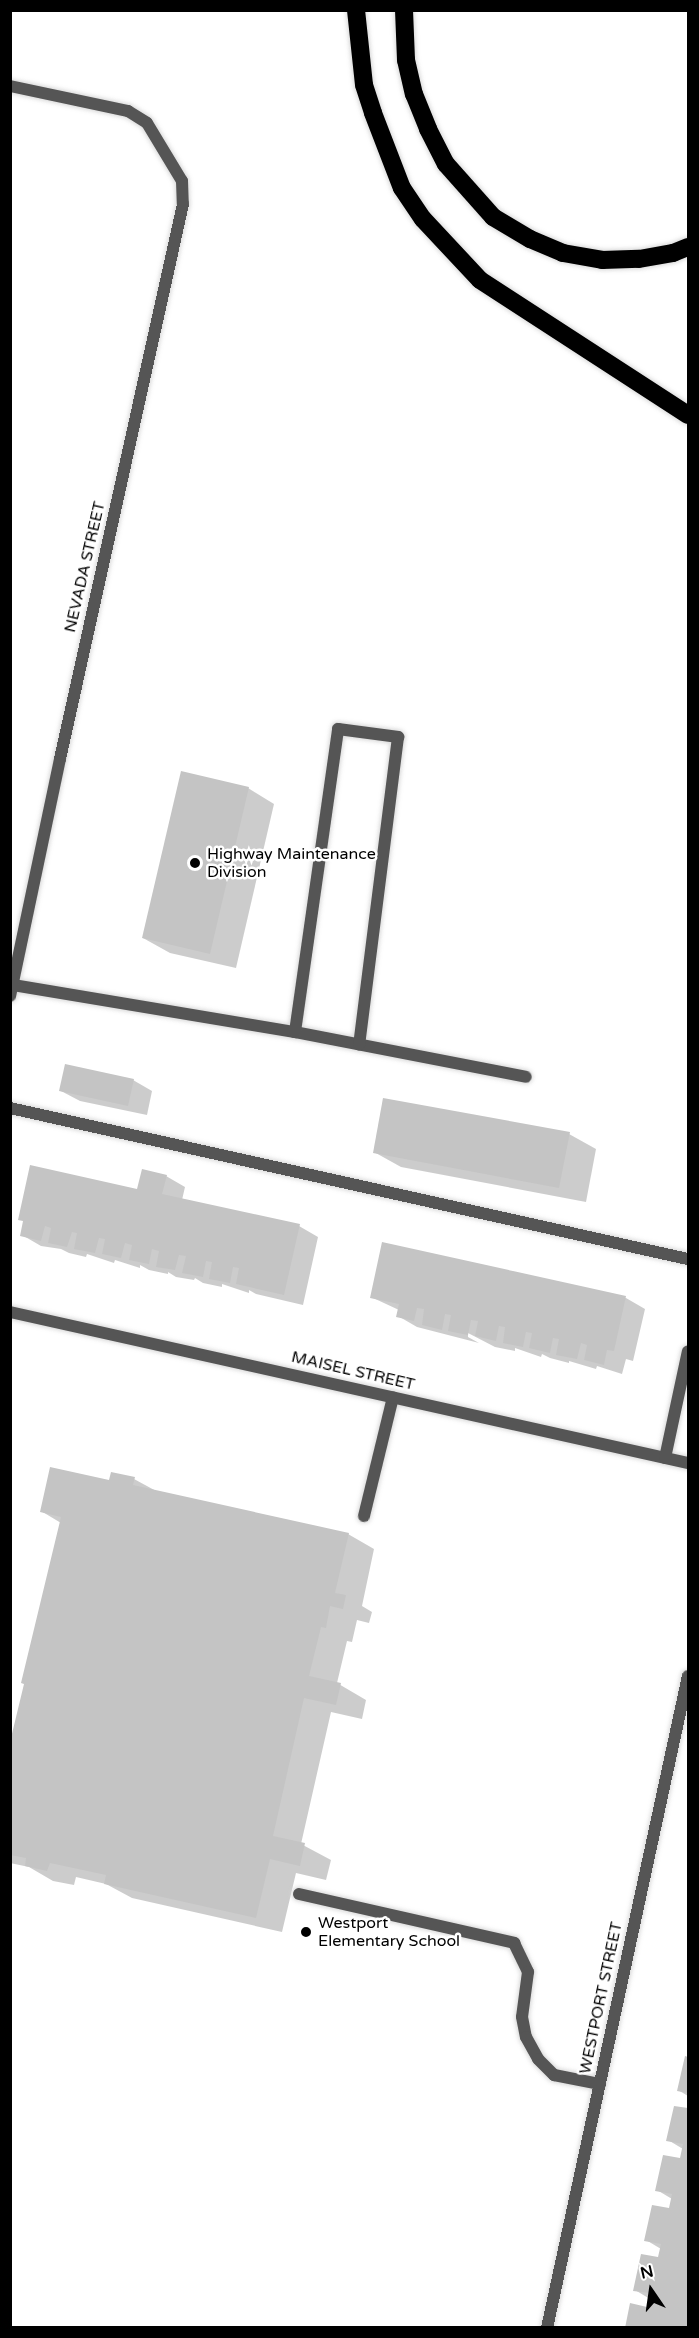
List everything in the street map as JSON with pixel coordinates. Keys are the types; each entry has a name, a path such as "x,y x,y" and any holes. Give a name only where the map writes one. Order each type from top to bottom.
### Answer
{"highway":[{"path":"356,10 362,74 373,113 402,188 423,219 480,280 688,415"},
{"path":"404,10 406,60 414,94 428,129 446,165 493,217 530,239 563,253 602,260 673,254 688,247"}],"street":[{"name":"NEVADA STREET","path":"10,86 128,111 147,123 166,150 182,182 183,204 62,748 12,990"},
{"path":"295,1032 338,729 398,737 359,1045"},
{"path":"12,990 295,1032 526,1077"},
{"path":"10,1108 688,1259"},
{"name":"MAISEL STREET","path":"10,1312 688,1463"},
{"path":"665,1458 688,1351"},
{"path":"364,1516 393,1397"},
{"name":"WESTPORT STREET","path":"546,2328 688,1676"},
{"path":"299,1894 514,1943 528,1972 522,2017 526,2037 538,2059 554,2075 600,2084"}],"building":[{"name":"Highway Maintenance Division","path":"181,771 249,787 210,954 142,938"},
{"path":"65,1064 134,1079 128,1106 59,1091"},
{"path":"383,1098 570,1132 559,1188 373,1153"},
{"path":"30,1165 137,1189 142,1169 167,1175 162,1194 300,1224 284,1295 236,1284 239,1268 233,1267 230,1283 209,1279 212,1262 206,1261 203,1277 182,1273 186,1256 179,1255 175,1270 156,1267 159,1251 152,1249 149,1264 129,1260 132,1245 125,1243 121,1258 102,1254 105,1239 99,1238 95,1253 74,1249 77,1233 72,1232 67,1247 48,1243 51,1228 45,1226 41,1241 20,1236 23,1221 18,1220"},
{"path":"382,1242 626,1296 614,1351 607,1350 604,1365 584,1360 587,1345 581,1343 577,1359 556,1355 559,1339 553,1338 550,1353 529,1348 532,1333 526,1332 523,1347 503,1343 505,1327 499,1326 496,1341 475,1336 478,1321 471,1320 468,1335 448,1331 451,1315 445,1314 442,1330 422,1325 424,1309 417,1308 414,1321 396,1317 399,1304 370,1298"},
{"path":"50,1467 109,1480 111,1472 135,1477 133,1485 349,1533 335,1593 346,1595 343,1609 330,1606 326,1628 321,1627 309,1676 341,1683 336,1705 304,1698 273,1836 305,1843 300,1866 270,1859 256,1918 104,1884 106,1875 50,1863 47,1871 25,1866 26,1858 10,1855 10,1742 24,1684 21,1683 61,1517 40,1512"},
{"path":"685,2056 688,2057 688,2093 677,2091"},
{"path":"674,2106 688,2108 688,2328 625,2328 630,2303 647,2307 648,2303 650,2293 633,2291 641,2254 658,2257 661,2244 644,2241 652,2205 669,2208 672,2194 655,2191 663,2155 680,2158 683,2144 666,2141"}],"place":[{"name":"Highway Maintenance Division","path":"195,863"},
{"name":"Westport Elementary School","path":"306,1932"}]}
